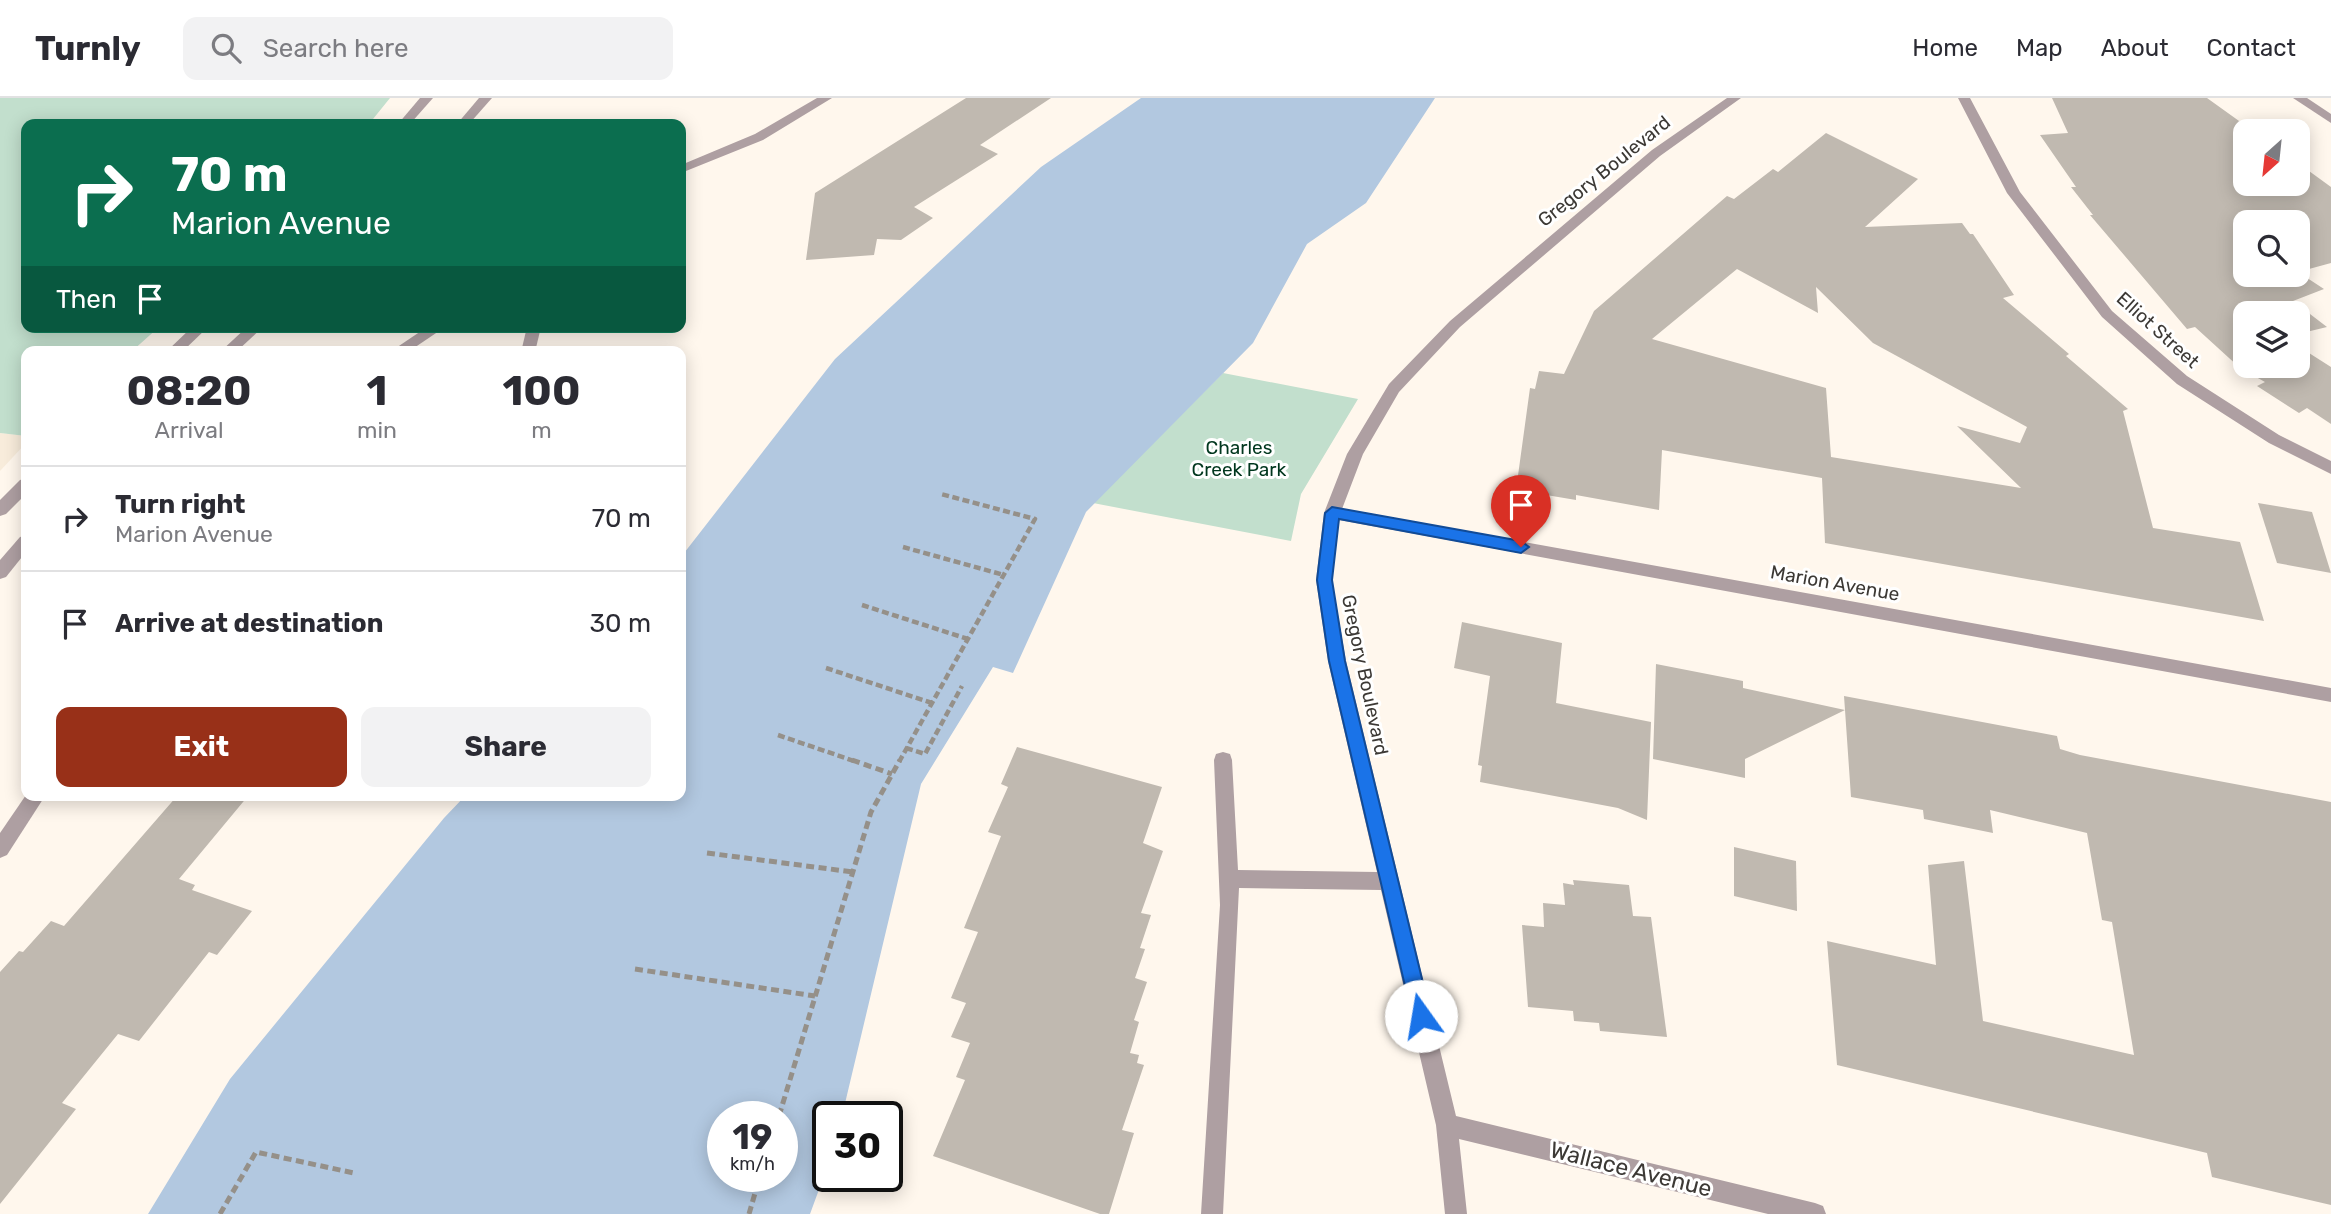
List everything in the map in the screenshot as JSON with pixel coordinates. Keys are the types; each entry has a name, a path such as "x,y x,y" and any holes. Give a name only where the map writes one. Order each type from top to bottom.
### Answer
{"street":[{"path":"408,119 427,98"},
{"path":"467,119 485,98"},
{"path":"686,167 759,137 826,98"},
{"name":"Gregory Boulevard","path":"1456,1214 1447,1125 1337,661 1324,580 1332,513 1355,454 1394,388 1455,324 1656,153 1735,98"},
{"name":"Elliot Street","path":"1964,98 2014,193 2107,314 2182,380 2274,439 2331,468"},
{"path":"2299,98 2331,119"},
{"path":"180,346 194,333"},
{"path":"234,346 249,333"},
{"path":"407,346 428,333"},
{"path":"0,510 21,489"},
{"name":"Marion Avenue","path":"1332,513 2331,695"},
{"path":"0,572 21,547"},
{"path":"1212,1214 1230,905 1223,760"},
{"path":"0,849 33,801"},
{"path":"1229,879 1390,881"},
{"name":"Wallace Avenue","path":"1447,1125 1815,1214"}],"path":[{"path":"784,1101 871,811 1035,519 941,494"},
{"path":"903,547 1004,575"},
{"path":"862,605 968,639"},
{"path":"827,668 932,703"},
{"path":"906,748 925,754 962,685"},
{"path":"778,735 892,774"},
{"path":"707,853 853,872"},
{"path":"635,969 815,996"},
{"path":"220,1214 256,1152 354,1173"},
{"path":"749,1214 756,1192"}],"shaded area":[{"path":"0,433 21,435 21,448 0,471"}],"green space":[{"path":"0,98 390,98 373,119 21,119 21,333 152,333 138,346 21,346 21,435 0,433"},
{"name":"Charles Creek Park","path":"1223,373 1358,399 1301,494 1291,541 1093,503"}],"water":[{"path":"1141,98 1435,98 1366,203 1307,244 1253,343 1086,512 1013,673 993,667 921,784 846,1101 812,1101 812,1192 818,1192 810,1214 148,1214 230,1079 460,801 686,801 686,551 835,359 1041,167"}],"building":[{"path":"966,98 1051,98 980,145 998,154 914,207 933,218 901,240 877,239 874,255 806,260 815,193"},
{"path":"2052,98 2207,98 2236,119 2233,119 2233,196 2310,196 2310,172 2331,187 2331,263 2310,269 2310,210 2233,210 2233,287 2310,287 2310,280 2324,289 2293,301 2233,301 2233,362 2195,327 2187,329 2090,215 2093,215 2071,187 2076,187 2040,135 2068,133"},
{"path":"1826,133 1918,179 1865,227 1962,223 1970,234 1973,234 2014,295 2003,298 2128,409 2123,411 2153,528 2240,542 2264,621 1825,543 1822,478 1662,450 1659,510 1576,495 1576,500 1516,490 1530,388 1535,389 1539,371 1564,374 1594,311 1727,196 1734,199 1773,169 1778,172","holes":["1737,269 1818,313 1816,287 1873,343 2027,427 2020,443 1957,426 2021,488 1831,457 1826,388 1652,339"]},
{"path":"2310,314 2327,327 2310,331"},
{"path":"2310,354 2331,367 2331,424 2307,408 2299,413 2257,386 2265,382 2258,378 2310,378"},
{"path":"2258,503 2312,512 2331,573 2277,563"},
{"path":"1462,622 1562,643 1556,703 1651,722 1647,820 1618,808 1480,782 1482,766 1478,765 1490,676 1454,668"},
{"path":"1656,664 1743,681 1743,688 1845,710 1745,759 1745,778 1653,759"},
{"path":"1844,696 2057,736 2060,749 2080,755 2331,802 2331,1205 2212,1177 2207,1153 1837,1065 1827,941 1936,965 1928,865 1964,861 1983,1021 2134,1055 2112,922 2102,920 2087,833 1990,810 1993,833 1924,819 1923,810 1851,797"},
{"path":"1017,747 1162,787 1143,843 1163,851 1141,913 1151,915 1140,948 1145,949 1135,978 1147,982 1134,1020 1139,1022 1130,1053 1139,1055 1137,1063 1144,1065 1122,1130 1134,1133 1109,1214 1100,1214 933,1156 965,1080 956,1077 970,1043 951,1037 966,1003 951,998 978,932 964,928 1001,836 988,832 1008,787 1001,784"},
{"path":"173,801 244,801 179,879 195,885 192,890 252,911 217,955 209,952 139,1041 118,1034 62,1103 76,1109 0,1204 0,972 19,951 23,952 51,921 64,926"},
{"path":"1734,847 1796,861 1797,911 1734,896"},
{"path":"1573,880 1629,885 1633,916 1651,917 1667,1037 1600,1031 1599,1023 1574,1021 1573,1011 1528,1007 1522,925 1544,927 1543,903 1565,905 1563,883 1574,885"}],"route":[{"path":"1421,1016 1337,661 1324,580 1332,513 1521,547"}]}
